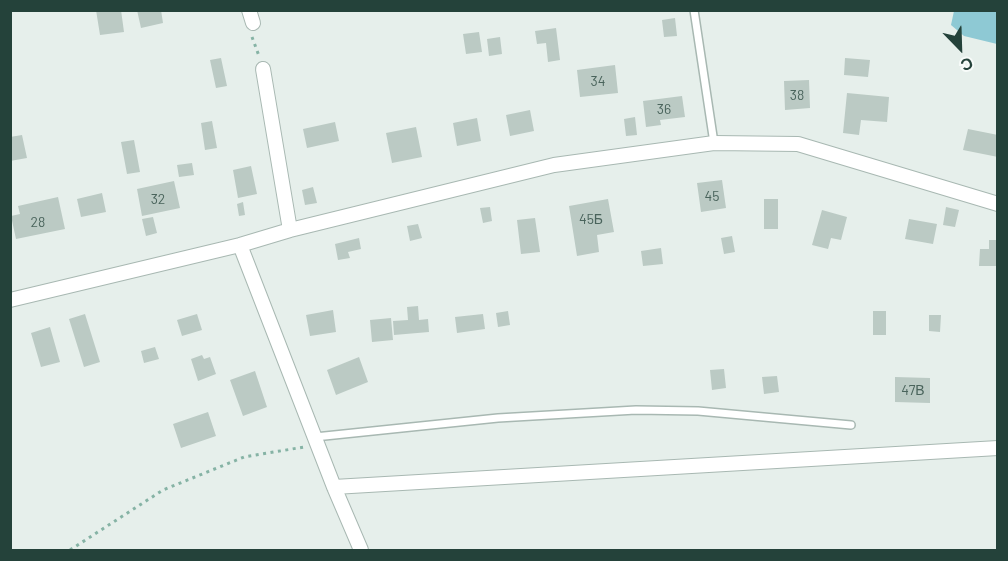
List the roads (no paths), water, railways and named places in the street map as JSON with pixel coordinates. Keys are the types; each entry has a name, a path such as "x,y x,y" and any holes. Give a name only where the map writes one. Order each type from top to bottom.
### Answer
{"street":[{"path":"264,69 290,230"},
{"path":"10,300 240,245 290,230 554,165 714,143 798,144 998,204"},
{"path":"240,245 334,487 361,550"},
{"path":"334,487 998,448"}],"lane":[{"path":"694,10 714,143"},
{"path":"316,441 498,418 636,410 698,411 851,425"}],"water":[{"path":"954,11 997,11 997,44 964,36 951,25"}]}
